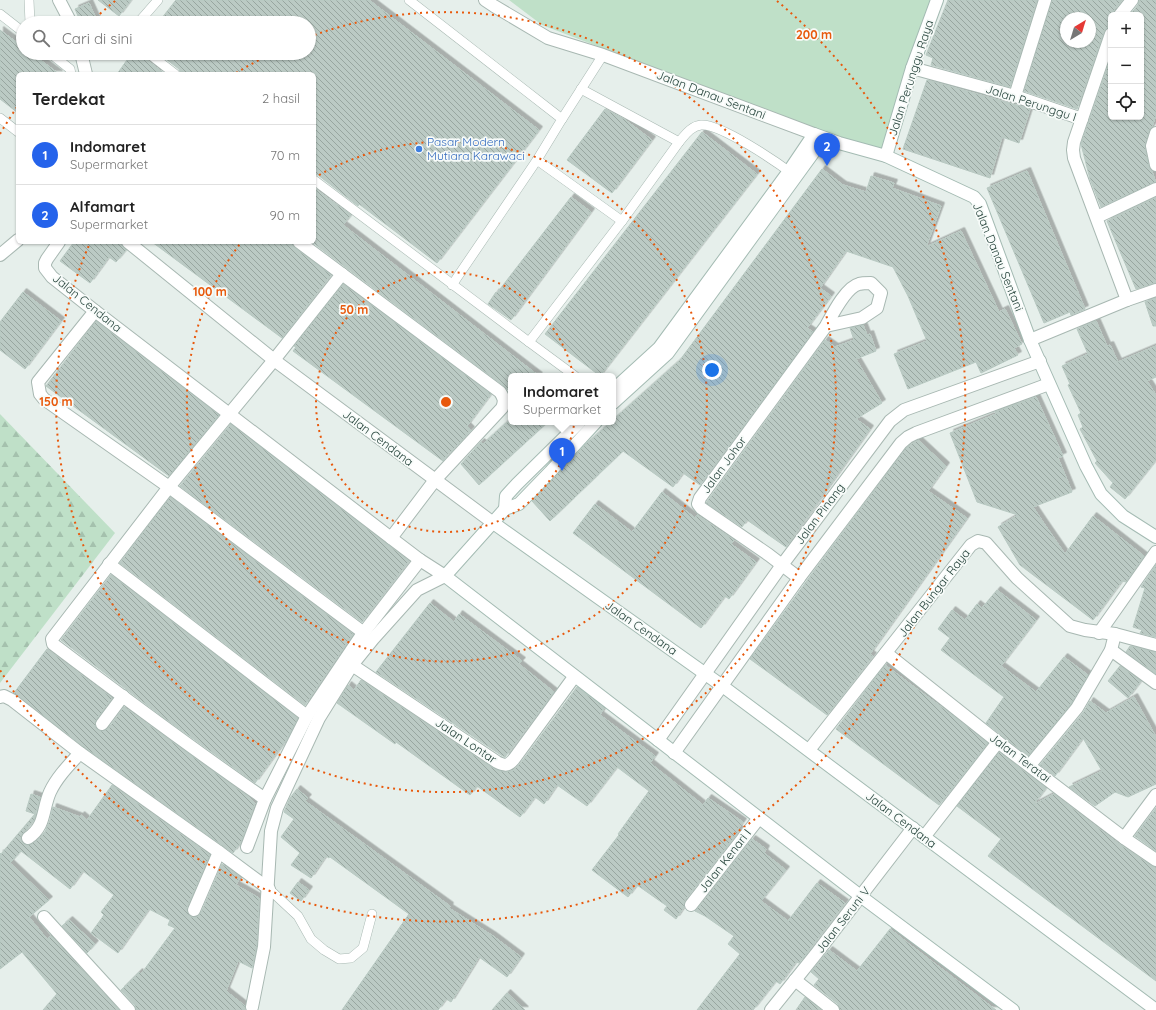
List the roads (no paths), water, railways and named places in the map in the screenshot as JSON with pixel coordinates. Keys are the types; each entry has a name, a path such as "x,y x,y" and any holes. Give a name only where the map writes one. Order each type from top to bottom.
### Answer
{"street":[{"path":"59,0 67,16"},
{"name":"Jalan Danau Sentani","path":"486,0 548,38 603,55 819,136 886,156 968,193 977,200 980,204 1030,340 1086,466 1101,494 1122,516 1156,537"},
{"name":"Jalan Perunggu Raya","path":"886,156 912,68 937,0"},
{"path":"1015,96 1045,0"},
{"path":"1122,12 1132,0"},
{"path":"1082,119 1108,43"},
{"path":"83,60 86,72"},
{"name":"Jalan Perunggu I","path":"912,68 1015,96 1082,119 1074,142 1074,158 1127,300"},
{"path":"1156,133 1152,146 1156,164"},
{"path":"616,401 668,353 712,284 819,136"},
{"path":"1097,217 1156,188"},
{"path":"0,255 16,242"},
{"name":"Jalan Cendana","path":"58,244 44,264 45,268 52,277 420,560 445,576 574,677 1013,1010"},
{"path":"302,244 494,387 504,397 502,408 435,480 392,538"},
{"name":"Jalan Cendana","path":"141,246 274,360 492,522 705,673 1156,1010"},
{"path":"265,799 199,753 52,642 53,637 169,487 274,360 342,274"},
{"path":"871,283 881,293 877,308 862,318 826,326 833,312 845,295 858,284 871,283"},
{"path":"616,387 659,348 712,284"},
{"path":"1030,340 1127,300 1156,290"},
{"path":"95,311 38,382 40,394 44,399 169,487 364,634"},
{"name":"Jalan Johor","path":"799,578 701,508 698,504 700,498 826,326"},
{"name":"Jalan Pinang","path":"658,740 782,565 896,415 904,410 1040,361"},
{"name":"Jalan Pinang","path":"674,753 721,685 799,578 901,443 908,437 1049,384"},
{"path":"505,510 506,496 577,425"},
{"path":"253,1009 264,947 271,831 277,808 319,718 352,665 417,590 445,576 492,522 505,510 519,504 593,425"},
{"name":"Jalan Bungar Raya","path":"809,750 971,545 978,541 986,543 1017,578 1070,626 1099,633"},
{"path":"1099,633 1156,552"},
{"path":"247,847 265,799 307,716 364,634 420,560"},
{"path":"109,564 307,716"},
{"path":"744,619 760,632"},
{"path":"1099,633 1115,634 1156,645"},
{"path":"1030,765 1077,708 1111,650 1115,634"},
{"path":"1111,650 1156,683"},
{"name":"Jalan Teratai","path":"886,653 998,742 1124,838 1156,860"},
{"name":"Jalan Lontar","path":"352,665 497,762 505,765 510,764 514,759 574,677"},
{"path":"0,696 4,696 12,700 80,753 219,852 268,889"},
{"path":"102,724 123,696"},
{"name":"Jalan Seruni V","path":"771,1010 798,982 864,898 998,742"},
{"path":"28,838 40,827 50,793 60,776 80,753"},
{"path":"1124,838 1156,795"},
{"name":"Jalan Kenari I","path":"691,905 759,818"},
{"path":"194,910 219,852"},
{"path":"44,918 129,1010"},
{"path":"798,982 833,1010"},
{"name":"Jalan Seruni V","path":"780,1010 798,982"}],"lane":[{"path":"29,0 30,16"},
{"path":"144,16 158,0"},
{"path":"409,0 562,119"},
{"path":"0,14 16,27"},
{"path":"452,284 537,160 603,55"},
{"path":"59,60 70,69 71,72"},
{"path":"157,60 172,72"},
{"path":"581,89 679,142"},
{"path":"0,118 16,130"},
{"path":"529,342 622,221 689,130 700,125 710,126 722,130 792,174"},
{"path":"537,160 622,221"},
{"path":"316,182 571,373"},
{"path":"268,889 298,916 311,940 339,959 351,958 362,948 372,914"}],"place":[{"name":"Pasar Modern Mutiara Karawaci","path":"419,149"},
{"name":"Alfamart","path":"827,166"},
{"name":"Indomaret","path":"562,471"}]}
